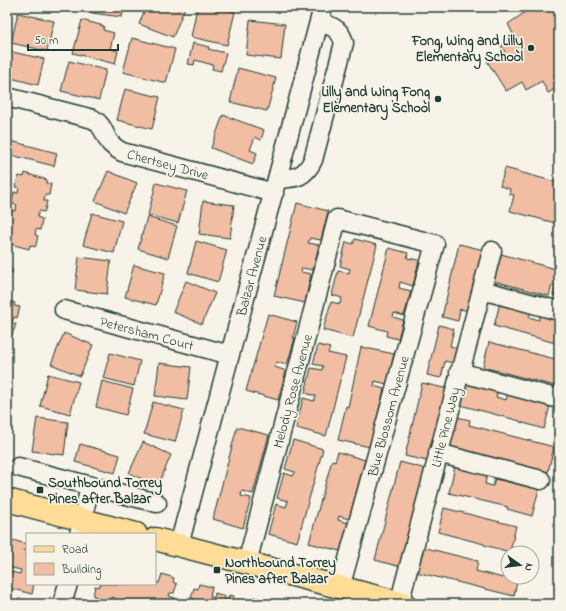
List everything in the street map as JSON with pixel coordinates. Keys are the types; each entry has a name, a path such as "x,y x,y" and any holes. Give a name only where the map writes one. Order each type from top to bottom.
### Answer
{"main road":[{"path":"7,500 80,527 128,533"},
{"path":"156,539 401,604"}],"street":[{"path":"276,186 294,178 308,169 313,160 344,44 342,35 319,11"},
{"name":"Balzar Avenue","path":"180,545 276,186 319,11"},
{"name":"Chertsey Drive","path":"7,97 93,119 102,127 111,144 122,152 276,186"},
{"name":"Melody Rose Avenue","path":"247,563 337,219 435,244"},
{"name":"Blue Blossom Avenue","path":"340,588 435,244"},
{"name":"Little Pine Way","path":"401,604 459,372 492,252"},
{"path":"482,290 559,311"},
{"name":"Petersham Court","path":"64,310 230,355"},
{"path":"459,372 559,399"},
{"path":"438,454 541,480"},
{"path":"18,467 157,503"},
{"path":"80,527 90,486"},
{"path":"62,604 68,585"}],"building":[{"path":"85,7 124,7 122,17 84,12"},
{"path":"146,7 185,7 173,37 139,24"},
{"path":"197,7 214,7 235,12 227,45 191,37"},
{"name":"Fong, Wing and Lilly Elementary School","path":"521,7 559,7 559,87 548,93 542,81 526,90 522,82 506,91 487,61 505,51 501,46 515,38 508,24 524,13"},
{"path":"18,13 54,21 47,51 11,43"},
{"path":"82,20 104,26 103,30 114,33 110,49 118,51 115,64 73,53"},
{"path":"250,20 285,24 281,59 246,55"},
{"path":"132,38 175,49 166,83 123,72"},
{"path":"193,43 209,47 208,49 226,53 221,71 212,69 213,65 195,60 194,65 188,64"},
{"path":"8,51 44,59 38,85 7,77"},
{"path":"69,61 106,70 99,100 61,91"},
{"path":"238,68 276,78 267,111 230,102"},
{"path":"125,89 160,97 152,129 117,120"},
{"path":"223,115 264,130 261,140 255,137 250,150 257,153 253,164 211,148"},
{"path":"7,140 57,153 54,166 7,154"},
{"path":"505,168 559,183 559,224 510,211 514,195 509,194 510,189 500,186"},
{"path":"108,171 137,183 124,213 95,201"},
{"path":"25,173 47,180 46,183 51,184 49,195 45,195 44,201 47,201 45,210 44,212 39,211 37,217 42,219 42,221 40,230 36,229 35,235 38,236 36,245 35,247 30,245 29,249 7,243 7,227 9,228 10,222 7,221 7,217 10,210 15,211 17,205 12,204 12,202 14,192 18,193 19,188 15,187 19,176 24,177"},
{"path":"156,183 187,191 178,223 148,215"},
{"path":"203,201 234,205 230,238 199,234"},
{"path":"297,203 328,211 321,240 310,238 308,243 319,245 313,270 302,268 301,272 311,274 305,303 274,296"},
{"path":"92,213 122,221 114,253 83,245"},
{"path":"147,217 177,226 168,258 138,249"},
{"path":"355,239 377,245 353,338 323,330 331,302 340,304 342,298 332,295 338,271 349,273 350,269 340,266 346,242 353,244"},
{"path":"196,241 227,250 218,282 188,273"},
{"path":"459,244 484,250 470,311 460,309 458,321 442,317"},
{"path":"389,248 408,253 407,258 419,260 413,286 400,282 399,288 411,291 404,316 394,313 393,317 403,320 398,339 386,336 387,331 369,326"},
{"path":"501,254 559,270 559,296 553,295 556,286 552,285 549,296 494,281"},
{"path":"79,257 111,261 107,294 75,290"},
{"path":"7,262 13,272 7,276"},
{"path":"134,265 165,273 156,305 125,297"},
{"path":"186,281 215,293 202,324 173,312"},
{"path":"501,299 532,308 529,317 539,320 542,309 559,315 559,344 494,326"},
{"path":"7,300 15,303 14,306 20,307 17,318 14,317 12,323 16,324 12,335 7,334"},
{"path":"268,314 297,322 293,338 295,338 287,365 276,362 275,367 286,371 278,400 246,391"},
{"path":"439,325 454,329 450,346 460,349 457,364 445,361 441,378 427,375"},
{"path":"64,333 93,345 80,376 51,364"},
{"path":"7,341 10,342 8,353 7,353"},
{"path":"489,342 559,360 559,387 483,367"},
{"path":"318,345 330,348 328,353 346,357 326,436 296,428 303,398 314,401 316,396 305,393 311,368 322,370 323,366 313,364"},
{"path":"361,347 394,354 387,384 375,381 374,386 384,389 370,447 338,440 346,406 348,407"},
{"path":"110,353 140,361 134,386 103,378"},
{"path":"159,363 191,367 187,400 155,396"},
{"path":"48,374 79,382 70,414 40,406"},
{"path":"467,379 499,387 496,397 506,400 509,389 551,402 544,429 460,405"},
{"path":"102,381 133,389 126,415 96,407"},
{"path":"422,383 448,389 431,462 405,456"},
{"path":"153,402 184,410 175,442 144,434"},
{"path":"457,417 470,420 469,425 554,447 548,472 449,447"},
{"path":"37,418 68,422 64,455 32,451"},
{"path":"237,427 269,435 253,494 242,491 241,496 251,498 243,528 213,519"},
{"path":"293,440 323,449 297,542 268,534 276,504 286,507 288,501 277,498 284,473 293,476 295,472 285,469"},
{"path":"143,442 171,455 158,486 129,473"},
{"path":"80,444 120,455 115,473 75,462"},
{"path":"338,452 365,460 349,519 339,516 338,520 348,523 340,551 309,543 332,460 335,461"},
{"path":"400,462 426,469 401,567 375,560"},
{"path":"455,466 487,474 485,484 493,486 495,479 539,489 532,516 507,509 508,507 449,493"},
{"path":"444,508 516,526 512,545 500,545 500,549 438,532"},
{"path":"13,540 26,544 24,550 26,551 26,585 34,585 32,594 9,588 7,585 7,571 20,574 21,570 7,567"},
{"path":"422,547 478,561 476,571 500,577 500,585 516,585 514,596 416,572"},
{"path":"162,574 174,578 173,582 177,584 174,593 170,593 169,596 175,598 173,603 168,601 167,604 129,604 129,602 125,600 124,604 121,604 114,602 115,598 111,597 109,604 101,604 95,602 97,597 93,596 95,586 99,587 100,585 156,585 156,582 159,583"},
{"path":"199,584 212,587 210,596 214,598 215,593 225,596 224,600 228,601 229,595 234,596 233,602 237,603 238,599 248,602 247,604 188,604 188,601 194,603 195,599 191,598 194,588 198,589"},
{"path":"254,597 266,601 266,604 252,604"}],"place":[{"name":"Fong, Wing and Lilly Elementary School","path":"531,48"},
{"name":"Lilly and Wing Fong Elementary School","path":"438,99"},
{"name":"Southbound Torrey Pines after Balzar","path":"40,490"},
{"name":"Northbound Torrey Pines after Balzar","path":"217,570"}]}
